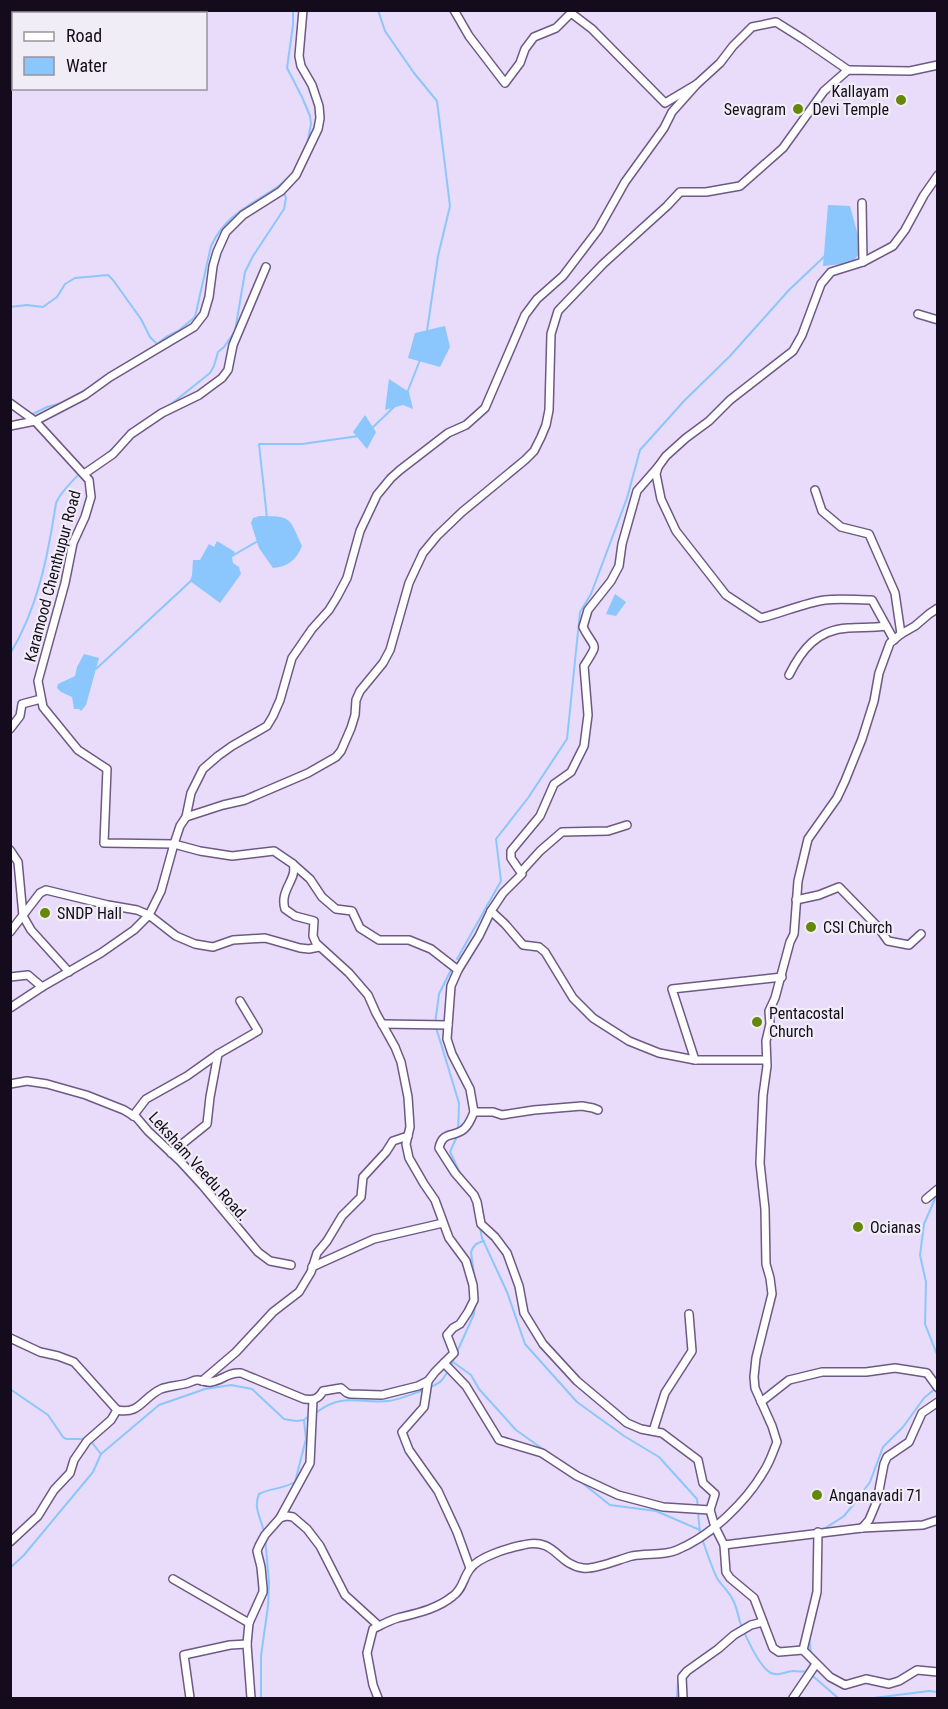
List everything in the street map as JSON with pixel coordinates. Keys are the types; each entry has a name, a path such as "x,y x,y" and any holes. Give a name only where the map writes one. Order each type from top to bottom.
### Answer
{"street":[{"path":"10,426 33,420 86,395 110,377 194,327 204,314 213,266 226,232 243,215 283,188 296,175 318,129 319,106 312,85 301,66 299,56 303,10"},
{"path":"454,10 469,36 505,84 534,37 556,28 571,13 592,29 665,103 697,84"},
{"path":"10,1008 101,953 134,930 149,915 161,891 180,826 186,817 191,793 203,769 218,756 267,726 280,700 292,658 312,629 329,610 347,578 360,531 377,495 400,470 448,433 466,425 485,408 525,315 537,299 562,276 598,230 625,182 664,128 672,112 720,63 733,46 752,27 776,22 848,70 910,71 938,65"},
{"path":"186,817 245,800 308,773 336,757 351,728 360,691 390,650 409,583 423,553 462,512 530,455 541,437 549,410 551,334 558,311 603,264 680,192 706,192 736,187 751,177 783,148 824,91 848,70"},
{"path":"521,872 511,858 511,851 540,816 554,784 571,772 584,746 588,715 584,666 592,656 594,644 583,627 586,614 611,581 619,566 622,544 637,491 666,456 686,438 793,351 802,335 821,284 831,272 863,261 893,246 938,175"},
{"path":"862,203 863,261"},
{"path":"10,403 33,420 82,472 113,454 131,434 162,413 199,395 222,378 228,370 233,345 266,267"},
{"path":"918,314 938,320"},
{"path":"658,467 656,474 661,499 678,533 726,595 761,618 822,600 872,600 894,640"},
{"name":"Karamood Chenthupur Road","path":"41,699 38,681 65,583 73,543 86,517 91,497 89,480 82,472"},
{"path":"815,490 822,511 841,527 870,534 895,593 901,634"},
{"path":"378,1698 367,1653 373,1629 397,1618 429,1610 456,1595 470,1569 487,1556 538,1542 550,1548 570,1564 592,1568 633,1556 676,1551 701,1537 736,1508 765,1470 777,1442 755,1388 753,1377 772,1294 766,1264 765,1209 760,1163 769,1011 782,977 794,934 796,900 807,839 837,798 845,781 862,739 874,702 879,674 890,644 937,609"},
{"path":"789,675 807,646 831,630 886,626"},
{"path":"10,729 20,716 22,704 41,699 43,707 78,750 107,769 104,843 174,844 232,856 274,851 310,879 322,897 336,909 352,912 360,928 379,940 409,940 431,949 458,970"},
{"path":"627,825 608,831 561,832 521,872 521,875 503,893 491,911 451,986 447,1039 470,1089 474,1113 464,1129 446,1136 439,1148 455,1173 474,1195 481,1224 507,1253 519,1286 524,1313 543,1344 577,1381 627,1423 641,1429 662,1433 698,1460 703,1483 715,1494 710,1510 714,1527 724,1545 726,1572 754,1598 773,1648 779,1652 803,1650"},
{"path":"10,849 18,862 23,916 31,930 69,972"},
{"path":"10,1338 40,1352 74,1362 117,1410 126,1412 141,1406 151,1394 162,1389 197,1380 208,1383 233,1372 241,1373 296,1396 313,1400 327,1389 341,1388 350,1394 382,1395 418,1386 428,1381 454,1353 447,1335 465,1318 474,1300 466,1261 449,1238 435,1200 409,1158 406,1144 410,1116 404,1075 395,1047 375,1013 368,995 349,973 319,947 313,936 314,921 295,916 283,905 283,897 295,870 293,864"},
{"path":"796,900 819,895 839,887 878,927 888,941 909,945 921,934"},
{"path":"10,932 40,893 46,890 137,910 149,915 176,936 195,944 213,947 233,940 265,938 300,948 319,947"},
{"path":"491,911 502,920 523,945 539,947 545,952 573,998 593,1018 629,1041 658,1053 695,1060 766,1060"},
{"path":"10,977 28,975 42,987"},
{"path":"695,1060 672,989 782,977"},
{"path":"133,1116 146,1099 258,1031 240,1001"},
{"path":"382,1024 448,1025"},
{"path":"171,1153 207,1124 218,1054"},
{"name":"Leksham Veedu Road.","path":"10,1084 27,1081 47,1084 86,1095 133,1116 203,1186 258,1252 270,1261 291,1265"},
{"path":"474,1113 502,1115 582,1106 598,1110"},
{"path":"202,1381 236,1352 273,1312 299,1292 317,1253 342,1216 361,1197 363,1177 393,1141 408,1136"},
{"path":"926,1199 936,1190"},
{"path":"312,1268 374,1239 443,1223"},
{"path":"653,1431 665,1393 692,1351 689,1314"},
{"path":"444,1363 466,1386 499,1440 542,1453 577,1476 618,1495 663,1507 710,1510"},
{"path":"761,1402 789,1380 822,1372 866,1372 895,1368 927,1373 936,1386"},
{"path":"428,1381 424,1407 402,1432 409,1450 438,1491 457,1532 470,1569"},
{"path":"251,1698 247,1644 249,1623 263,1592 257,1549 262,1538 280,1518 310,1463 313,1400"},
{"path":"862,1528 869,1520 877,1501 887,1457 909,1442 922,1413 938,1402"},
{"path":"10,1542 38,1515 54,1490 70,1473 74,1460 88,1439 111,1420 117,1410"},
{"path":"280,1518 293,1517 307,1529 320,1546 345,1595 379,1626"},
{"path":"724,1545 862,1528 923,1525 938,1520"},
{"path":"803,1650 817,1592 818,1533"},
{"path":"173,1579 249,1623"},
{"path":"683,1698 682,1677 687,1671 738,1632 757,1622 763,1622"},
{"path":"190,1698 184,1655 230,1645 247,1644"},
{"path":"803,1650 830,1677 845,1685 866,1679 889,1684 917,1670 938,1672"},
{"path":"793,1698 816,1664"}],"water":[{"path":"828,205 850,206 862,250 852,263 823,266"},
{"path":"445,326 450,347 440,367 408,358 415,333"},
{"path":"389,379 409,392 413,409 403,405 385,410"},
{"path":"365,415 376,432 367,449 353,432"},
{"path":"259,516 284,518 292,524 302,546 295,558 287,564 273,568 259,548 251,523 253,518"},
{"path":"217,541 235,552 232,557 233,563 239,567 241,574 220,603 190,581 193,560 200,560 209,544 214,547"},
{"path":"615,594 626,602 616,616 606,614"},
{"path":"84,654 99,658 86,705 81,711 74,709 72,697 57,688 58,684 75,676"}],"waterway":[{"path":"293,10 287,68 310,116 311,124 307,145"},
{"path":"378,10 385,31 437,101 450,206 438,256 427,331"},
{"path":"10,307 27,305 43,307 57,297 65,284 75,278 108,275 157,344 195,317 211,246 219,232 229,220 286,180 296,169"},
{"path":"170,405 210,373 218,352 235,331 245,272 284,209 286,198 284,193"},
{"path":"457,959 501,881 496,839 528,798 567,739 580,612 591,594 627,498 640,450 684,401 730,356 789,290 826,255"},
{"path":"128,362 156,345"},
{"path":"407,393 420,360"},
{"path":"31,415 62,403 91,387"},
{"path":"371,429 395,406"},
{"path":"267,518 259,444 302,444 359,436"},
{"path":"99,460 118,444"},
{"path":"10,654 28,618 41,581 56,503 82,471 92,464"},
{"path":"232,556 258,541"},
{"path":"96,669 193,579"},
{"path":"451,970 439,994 435,1024 459,1103 458,1134 450,1152 462,1177"},
{"path":"938,1192 924,1224 920,1255 926,1282 925,1324 938,1357"},
{"path":"480,1228 482,1238 507,1292 525,1344 577,1402 624,1436 659,1457 697,1499 700,1534"},
{"path":"477,1296 471,1252 476,1245 484,1241"},
{"path":"457,1352 474,1314 475,1304"},
{"path":"317,1412 335,1402 389,1401 424,1390 441,1381 455,1357"},
{"path":"453,1362 471,1375 479,1389 516,1430 547,1452"},
{"path":"10,1568 24,1555 93,1472 101,1454 159,1405 205,1389 231,1385 252,1389 284,1419 304,1420 310,1415"},
{"path":"821,1531 844,1516 853,1505 870,1482 883,1447 903,1427 924,1398 936,1388"},
{"path":"10,1389 48,1415 63,1437 89,1439 101,1454"},
{"path":"264,1532 257,1508 257,1499 259,1494 295,1482 306,1439 304,1420"},
{"path":"576,1478 610,1505 656,1511 700,1530"},
{"path":"261,1698 261,1656 269,1582 265,1537"},
{"path":"702,1539 717,1578 730,1594 749,1642 766,1670 777,1674 790,1671 804,1672 811,1663"},
{"path":"812,1601 814,1579"},
{"path":"809,1636 811,1654"},
{"path":"814,1677 838,1698"},
{"path":"677,1698 680,1678"},
{"path":"874,1698 929,1691 938,1692"}],"place":[{"name":"Kallayam Devi Temple","path":"901,100"},
{"name":"Sevagram","path":"798,109"},
{"name":"SNDP Hall","path":"45,913"},
{"name":"CSI Church","path":"811,927"},
{"name":"Pentacostal Church","path":"757,1022"},
{"name":"Ocianas","path":"858,1227"},
{"name":"Anganavadi 71","path":"817,1495"}]}
